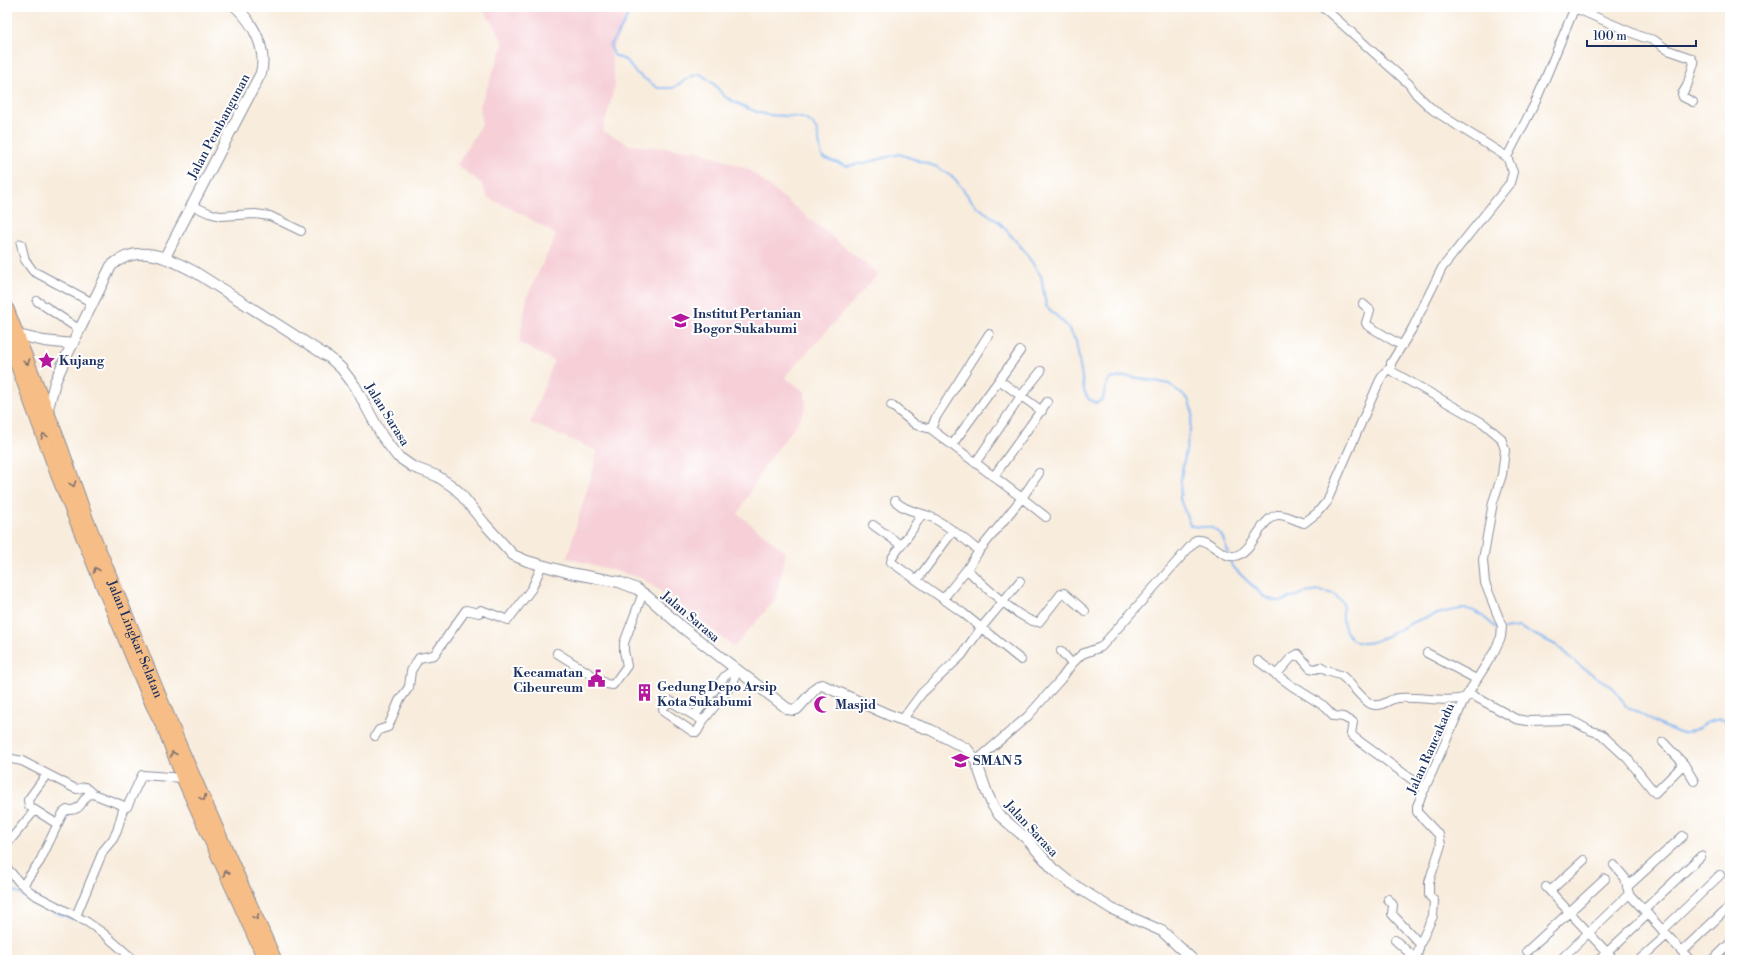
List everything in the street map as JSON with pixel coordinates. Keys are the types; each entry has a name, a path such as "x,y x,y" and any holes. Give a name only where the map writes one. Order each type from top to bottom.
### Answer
{"main road":[{"name":"Jalan Lingkar Selatan","path":"8,311 17,366 69,504 150,699 275,960"},
{"name":"Jalan Lingkar Selatan","path":"11,336 23,352 86,518 188,776 264,960"}],"street":[{"name":"Jalan Pembangunan","path":"165,256 259,79 262,66 262,51 258,39 250,24 236,7"},
{"path":"976,761 1028,716 1082,654 1101,647 1196,540 1201,540 1227,555 1236,556 1244,551 1258,532 1273,517 1278,515 1304,523 1317,513 1327,501 1379,382 1384,373 1391,367 1392,361 1412,329 1442,268 1510,183 1513,172 1508,157 1433,110 1416,94 1409,84 1323,7"},
{"path":"1508,157 1535,103 1575,7 1642,37 1654,40 1668,50 1691,58 1694,63 1687,86 1682,94 1683,97 1693,102"},
{"path":"191,205 220,216 255,214 270,216 301,231"},
{"path":"22,244 25,260 32,271 93,302"},
{"path":"47,412 59,372 111,266 134,254 165,256"},
{"name":"Jalan Sarasa","path":"165,256 195,272 320,350 330,358 344,371 355,386 382,436 397,456 413,467 437,476 452,486 459,492 513,555 542,565 576,574 632,586 643,593 683,628 736,668 785,708 791,710 800,706 816,688 822,685 902,720 931,730 960,744 967,749 976,761 983,783 996,810 1004,820 1027,839 1053,869 1068,881 1112,909 1162,931 1193,960"},
{"path":"37,301 80,330"},
{"path":"1363,304 1370,310 1366,323 1367,325 1402,346"},
{"path":"932,429 936,418 989,334"},
{"path":"11,336 73,344"},
{"path":"952,445 1020,352"},
{"path":"7,355 17,366"},
{"name":"Jalan Rancakadu","path":"1391,367 1393,372 1483,423 1497,434 1504,444 1502,475 1493,502 1483,560 1484,583 1502,626 1501,636 1494,652 1465,698 1416,809 1439,835 1441,845 1429,882 1429,895 1434,901 1434,916 1420,944 1416,959"},
{"path":"976,462 1021,396 1041,371"},
{"path":"999,380 1042,411"},
{"path":"994,476 1048,402"},
{"path":"891,405 916,425 932,429 1046,517"},
{"path":"943,599 979,551 1022,498 1039,473"},
{"path":"895,501 908,510 934,518 979,551"},
{"path":"922,514 892,558 891,562 963,613 1021,660"},
{"path":"873,525 901,545"},
{"path":"917,580 953,531"},
{"path":"375,736 379,730 388,727 408,687 411,671 420,658 434,655 466,610 479,613 481,610 508,620 532,588 542,565"},
{"path":"967,569 1004,603 1035,623 1039,622 1061,594 1064,593 1085,611"},
{"path":"902,720 922,693 962,655 981,628 1004,603 1020,581"},
{"path":"557,653 606,684 613,685 627,666 624,643 643,593"},
{"path":"1061,651 1072,664"},
{"path":"1427,653 1476,679"},
{"path":"1276,675 1291,658 1298,654 1310,668 1316,669 1320,667 1332,674 1341,675 1368,702 1374,705 1383,704 1390,700 1399,698 1465,698 1472,695 1477,696 1516,719 1527,721 1571,720 1589,730 1601,734 1627,758 1655,793 1684,764"},
{"path":"1258,662 1324,706 1334,716 1343,717 1353,722 1351,734 1355,738 1425,789"},
{"path":"695,715 725,676 736,668"},
{"path":"703,721 670,701 663,708 665,713 694,733 697,732 703,721 734,682 736,668"},
{"path":"1663,742 1684,764 1694,781"},
{"path":"7,758 22,761 77,789 85,787 93,794 124,806 128,806 142,775 188,776"},
{"path":"47,774 28,800 29,806 57,824"},
{"path":"23,885 40,861 57,824 65,811 76,810 86,796 93,794"},
{"path":"76,916 103,851 113,839 117,831 124,806"},
{"path":"7,844 35,810"},
{"path":"1560,960 1589,933 1628,890 1683,836"},
{"path":"1599,960 1701,856"},
{"path":"1584,860 1548,889 1614,960"},
{"path":"1614,865 1623,875 1628,890 1685,957 1730,906"},
{"path":"7,868 34,894 76,916 100,931 134,960"},
{"path":"1639,960 1720,875"},
{"path":"1527,951 1605,879"},
{"path":"1388,899 1393,905 1392,914 1420,944"},
{"path":"1395,940 1416,959"},
{"path":"1713,960 1730,943"}],"shaded area":[{"name":"Institut Pertanian Bogor Sukabumi","path":"482,7 629,7 628,17 611,51 615,85 603,131 630,145 698,151 748,169 878,274 785,377 805,392 806,408 798,422 762,469 738,514 786,552 775,600 734,647 677,602 641,578 567,558 598,451 530,423 554,361 519,343 527,297 556,235 526,216 488,198 481,183 457,165 482,124 480,106 504,43"}],"waterway":[{"path":"631,7 625,22 610,45 614,55 627,61 635,72 658,88 673,88 690,77 700,74 716,86 726,97 749,109 764,114 797,117 809,122 814,126 818,133 820,150 823,158 847,166 899,154 937,167 955,179 975,205 999,222 1023,249 1041,276 1046,306 1067,326 1076,341 1084,390 1089,399 1097,403 1103,399 1106,385 1110,379 1128,376 1169,384 1188,399 1193,413 1181,477 1180,499 1190,525 1208,527 1217,530 1226,545 1228,553"},
{"path":"1229,558 1232,566 1263,596 1275,601 1282,601 1304,593 1320,591 1334,594 1343,603 1343,622 1349,636 1357,642 1366,643 1376,641 1426,617 1459,609 1474,611 1499,629"},
{"path":"1504,629 1519,627 1556,645 1577,664 1613,688 1626,706 1658,724 1682,734 1692,731 1708,722 1720,719 1730,722"},
{"path":"7,887 44,908 73,919"},
{"path":"238,960 256,960"}],"place":[{"name":"Institut Pertanian Bogor Sukabumi","path":"680,320"},
{"name":"Kujang","path":"46,360"},
{"name":"Kecamatan Cibeureum","path":"596,679"},
{"name":"Gedung Depo Arsip Kota Sukabumi","path":"644,693"},
{"name":"Masjid","path":"822,704"},
{"name":"SMAN 5","path":"960,760"}]}
